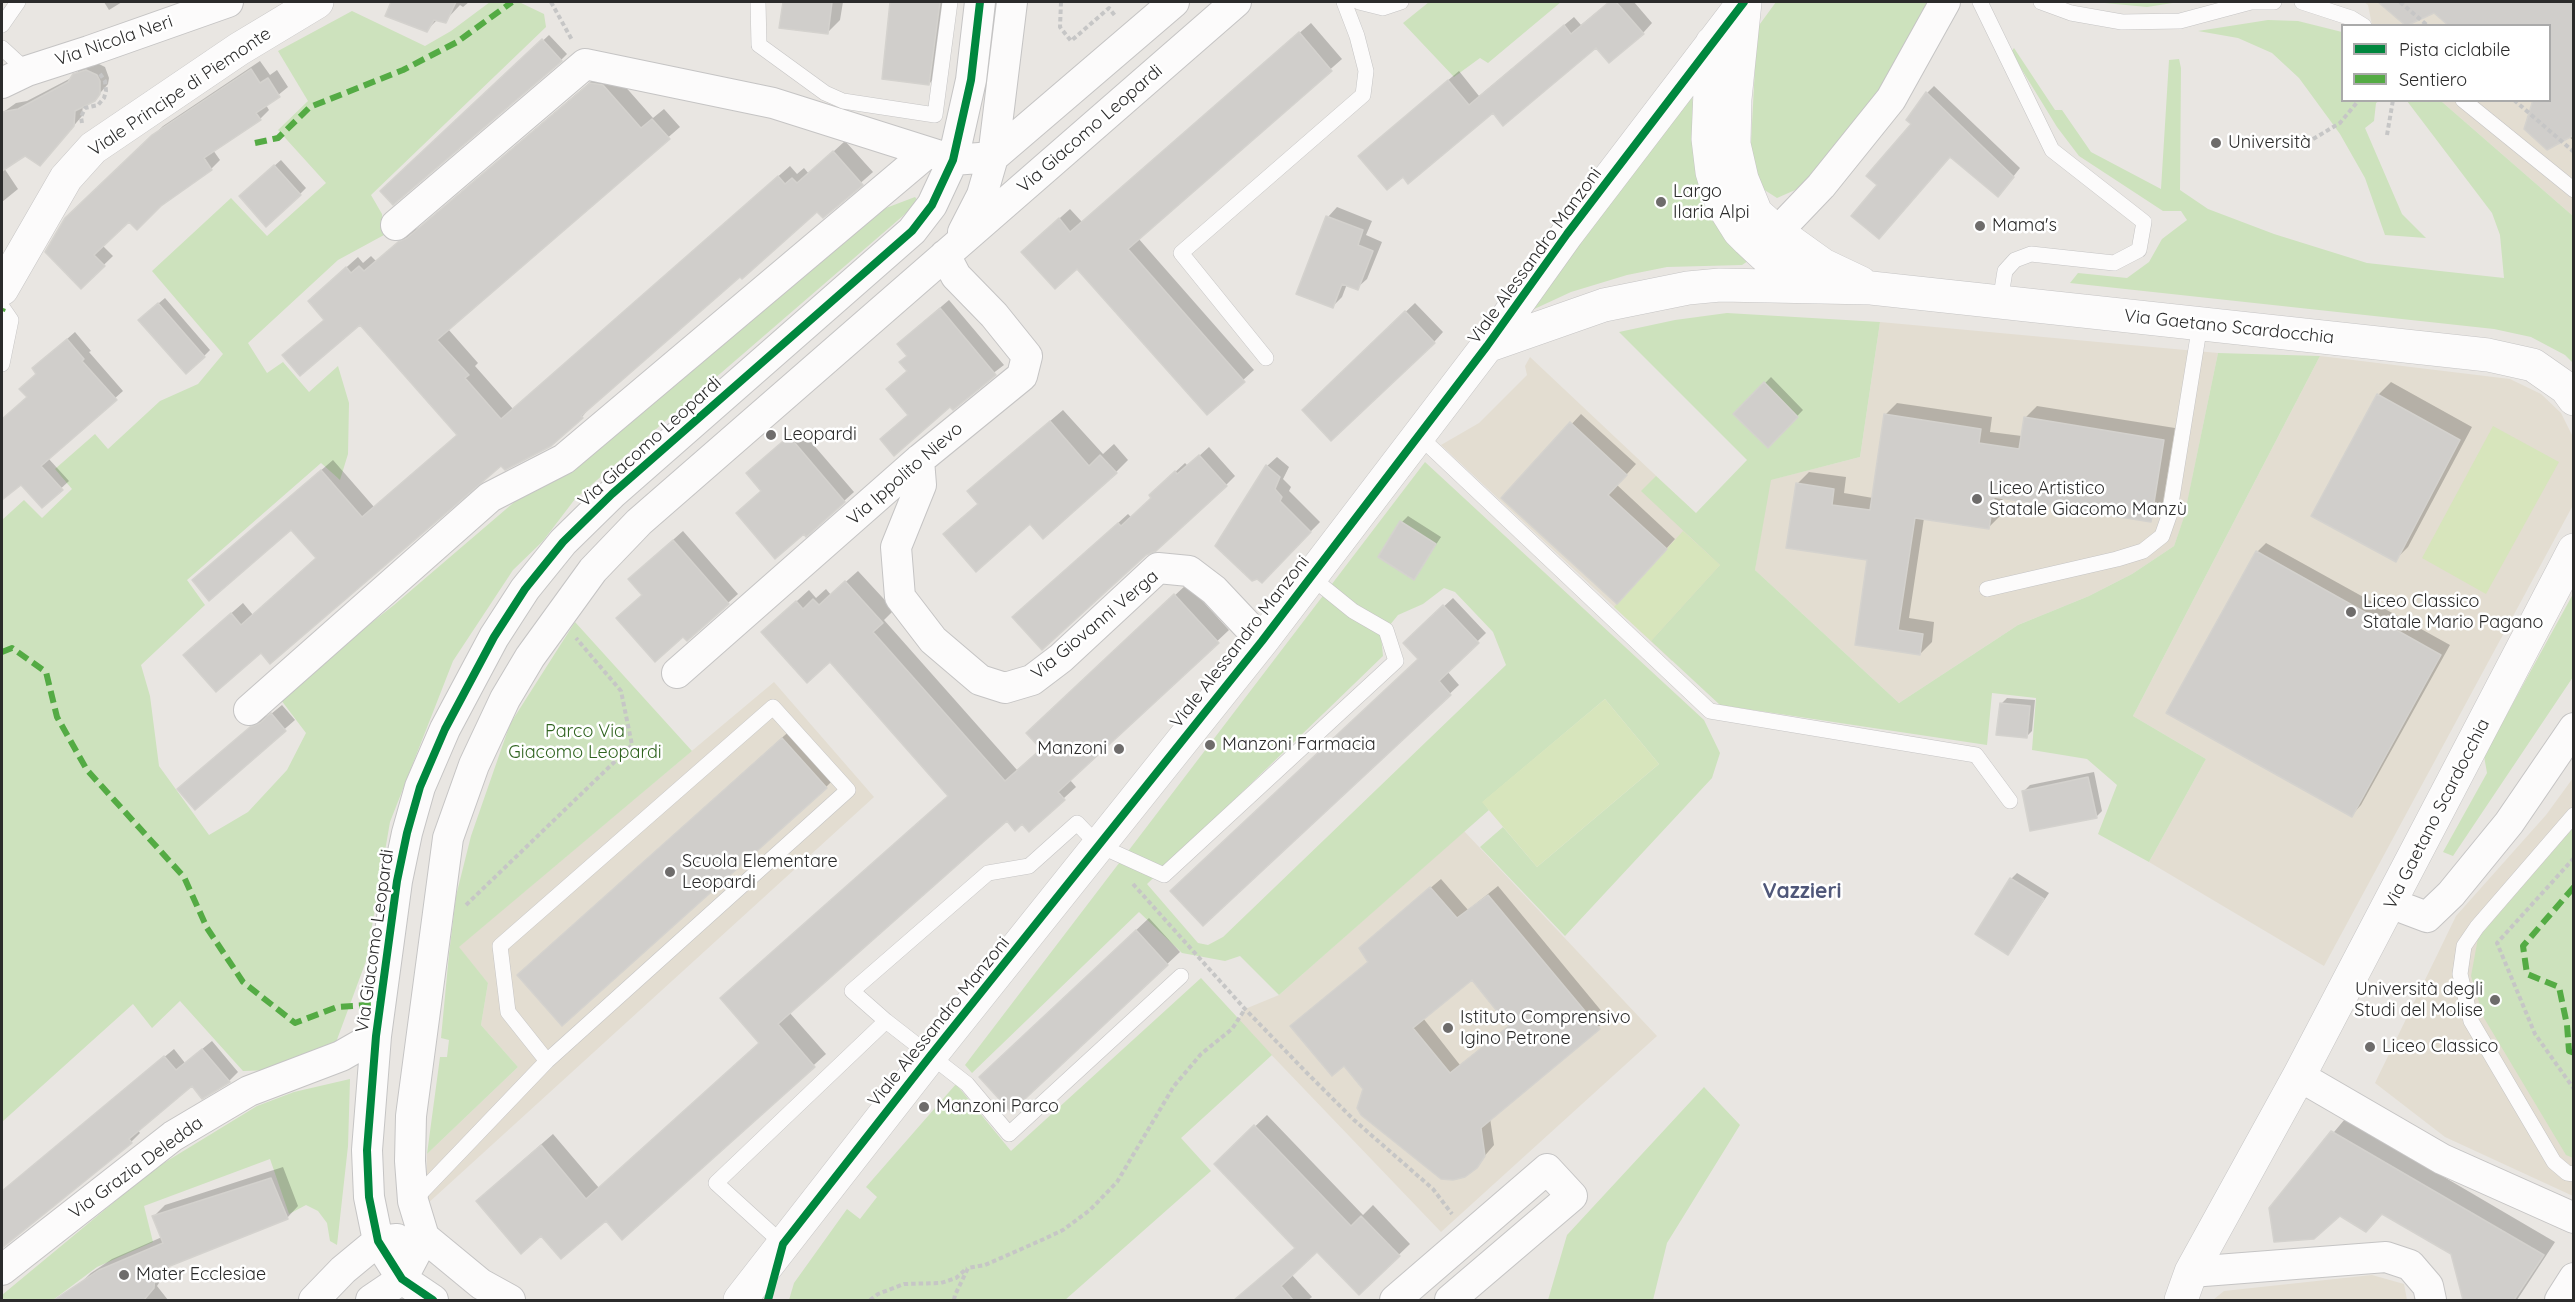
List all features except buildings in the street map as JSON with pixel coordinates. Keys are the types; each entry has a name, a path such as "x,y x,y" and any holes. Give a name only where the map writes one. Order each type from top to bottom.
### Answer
{"street":[{"name":"Via Nicola Neri","path":"14,77 228,2"},
{"name":"Viale Principe di Piemonte","path":"2,289 66,178 93,148 239,48 317,2"},
{"name":"Via Giacomo Leopardi","path":"432,1300 402,1279 378,1241 369,1197 367,1150 376,1036 397,881 406,833 420,787 474,672 525,589 564,542 612,494 912,231 932,205 940,157 971,80 980,2"},
{"name":"Via Giacomo Leopardi","path":"945,255 965,230 982,195 993,157 1012,2"},
{"path":"396,225 585,64 773,102 940,157 993,157 1174,2"},
{"name":"Via Giacomo Leopardi","path":"424,1237 413,1201 410,1161 411,1116 448,838 474,765 505,699 530,657 592,570 639,522 1236,2"},
{"name":"Viale Alessandro Manzoni","path":"741,1300 930,1055 1262,641 1487,346 1567,234 1745,2"},
{"name":"Via Gaetano Scardocchia","path":"1745,2 1736,88 1734,144 1742,179 1770,243 1808,286"},
{"path":"1770,243 1821,186 1891,99 1945,2"},
{"name":"Via Gaetano Scardocchia","path":"1712,43 1708,139 1712,172 1722,204 1739,231 1823,265 1871,288"},
{"path":"249,710 490,497 564,459 940,157"},
{"name":"Via Ippolito Nievo","path":"677,673 920,460 1022,376 1027,356 994,315 956,276 945,255"},
{"name":"Via Gaetano Scardocchia","path":"1487,346 1604,305 1688,288 1720,285 1871,288 2488,355 2533,365 2566,388 2574,399"},
{"name":"Via Giovanni Verga","path":"920,460 921,485 896,547 900,597 933,640 980,680 1005,688 1032,680 1061,658 1158,568 1189,571 1214,590 1262,641"},
{"path":"612,494 639,522"},
{"name":"Via Gaetano Scardocchia","path":"2186,1286 2299,1077 2574,550"},
{"path":"2390,903 2427,917 2451,894 2509,823 2574,728"},
{"path":"397,881 441,887"},
{"name":"Via Grazia Deledda","path":"2,1270 173,1136 249,1091 341,1056 376,1036"},
{"path":"2299,1077 2442,1159 2574,1218"},
{"path":"370,1113 411,1116"},
{"path":"1395,1300 1547,1169 1572,1196 1450,1300"},
{"path":"371,1300 402,1279 424,1237"},
{"path":"314,1300 343,1270 378,1241 424,1237 481,1284 510,1300"},
{"name":"Viale Alessandro Manzoni","path":"768,1300 783,1244"},
{"name":"Via Gaetano Scardocchia","path":"2186,1286 2386,1257 2410,1265 2428,1286 2431,1300"},
{"path":"1424,1276 1444,1300"},
{"path":"2560,1300 2574,1278"}],"lane":[{"path":"2,25 18,2"},
{"path":"758,2 759,45 825,93 843,102 935,115 950,2"},
{"path":"1266,358 1181,253 1363,96 1366,72 1357,36 1344,2"},
{"path":"1359,2 1383,8 1401,2"},
{"path":"1980,2 2052,150 2144,222 2139,250 2114,263 2031,254 2015,260 2005,271 2000,302"},
{"path":"2041,2 2071,13 2122,22 2180,21 2251,2 2274,2"},
{"path":"2302,2 2351,18 2361,24"},
{"path":"2,48 14,77"},
{"path":"2465,102 2574,190"},
{"path":"2,307 11,320 2,364"},
{"path":"1987,589 2117,559 2143,551 2162,536 2169,516 2200,324"},
{"path":"1418,435 1710,711 1976,756 2010,801"},
{"path":"1181,976 1009,1134 967,1084 886,1021 852,991 988,873 1029,866 1077,824 1098,845 1164,875 1396,661 1386,630 1353,611 1311,577"},
{"path":"413,1201 547,1061 848,790 773,707 500,946 508,1012 547,1061"},
{"path":"2574,815 2476,927 2464,946 2460,974 2471,1021 2554,1162 2567,1173 2574,1174"},
{"path":"783,1244 716,1183 886,1021"}],"path":[{"path":"551,2 585,64"},
{"path":"1061,2 1060,27 1071,40 1108,8 1133,37"},
{"path":"2400,2 2426,24"},
{"path":"89,51 93,68 105,81 106,91 98,105 84,108 81,117 93,148"},
{"path":"2313,139 2340,123 2357,102"},
{"path":"2387,135 2393,102"},
{"path":"2516,102 2574,152"},
{"path":"436,920 466,906 632,745 621,691 558,617"},
{"path":"2574,858 2497,943 2535,1034 2574,1089"},
{"path":"1130,881 1245,1009 1354,1120 1433,1189 1469,1237"},
{"path":"870,1300 878,1294 904,1284 941,1283 956,1278 968,1268 985,1265 1054,1235 1090,1210 1117,1182 1174,1086 1201,1054 1232,1029 1245,1009"},
{"path":"954,1300 968,1268"}],"shaded area":[{"path":"2364,2 2573,2 2573,216 2442,102 2551,102 2551,24 2372,24 2368,5"},
{"name":"Liceo Artistico Statale Giacomo Manzù","path":"1880,322 2218,353 2184,518 2174,546 2132,574 2089,596 2018,625 1899,703 1755,570 1672,661 1441,445 1479,423 1527,375 1525,366 1530,357 1755,569 1770,480 1860,457"},
{"name":"Liceo Classico Statale Mario Pagano","path":"2320,356 2510,379 2541,394 2561,413 2573,437 2572,507 2324,966 2149,862 2206,759 2133,716"},
{"name":"Scuola Elementare Leopardi","path":"774,682 874,797 426,1205 427,1154 518,1067 481,1025 488,983 458,947"},
{"name":"Università degli Studi del Molise","path":"2573,778 2573,1196 2445,1137 2375,1083 2456,916 2546,815"},
{"name":"Istituto Comprensivo Igino Petrone","path":"1464,831 1657,1036 1441,1232 1238,1020 1245,1009 1279,995"},
{"path":"2372,1275 2404,1284 2407,1300 2213,1300 2224,1291"}],"green space":[{"path":"490,2 519,2 544,14 546,27 371,195 382,214 384,235 338,260 248,343 267,373 283,362 309,392 338,366 349,403 348,454 340,480 321,463 187,580 205,605 141,665 150,696 159,766 209,835 248,812 287,770 306,733 278,696 394,605 526,492 878,211 915,197 919,202 575,499 543,541 513,570 453,661 390,822 366,961 335,1045 271,1070 243,1071 180,1001 152,1028 133,1004 2,1122 2,520 24,500 42,518 72,489 55,469 95,434 108,449 160,401 198,384 223,354 152,271 231,198 267,236 326,183 278,130 308,101 278,51 352,11 425,46 451,31"},
{"path":"1429,2 1561,2 1488,63 1480,58 1454,77 1403,23"},
{"path":"1776,2 1928,2 1894,73 1802,187 1777,198 1763,189 1750,163 1757,28"},
{"path":"2094,2 2179,2 2147,7"},
{"path":"2268,20 2298,21 2341,32 2341,102 2378,102 2374,121 2365,128 2402,214 2426,238 2385,235 2365,178 2340,134 2299,78 2272,53 2238,38 2198,31"},
{"path":"2014,48 2055,110 2062,110 2091,152 2161,189 2169,60 2179,59 2181,68 2180,190 2208,209 2274,234 2367,263 2504,278 2500,235 2492,213 2408,102 2442,102 2573,216 2573,363 2565,355 2531,337 2494,329 2070,283 2078,273 2127,278 2149,262 2162,239 2187,220 2181,211 2163,211 2079,156 2057,127 2011,52"},
{"name":"Largo Ilaria Alpi","path":"1692,93 1696,145 1748,261 1742,265 1667,267 1627,275 1571,292 1530,311"},
{"path":"1727,313 1880,322 1860,457 1771,480 1755,570 1899,703 2018,625 2089,596 2132,574 2174,546 2184,517 2218,353 2320,356 2133,716 2206,759 2149,862 2098,834 2117,785 2087,759 2032,750 2036,698 1992,693 1987,745 1720,705 1651,641 1720,565 1641,491 1656,476 1696,513 1747,460 1619,332 1675,320"},
{"path":"2493,426 2559,462 2486,594 2422,558"},
{"path":"1425,462 1704,720 1720,753 1712,778 1565,936 1480,847 1503,827 1537,867 1659,764 1605,699 1483,802 1489,810 1279,995 1240,956 1225,961 1182,953 1139,912 972,1073 965,1065","holes":["1444,588 1455,592 1493,632 1506,665 1223,937 1208,945 1198,943 1147,884 1383,656 1381,636 1398,615 1423,604"]},
{"path":"1683,531 1720,565 1651,641 1614,607"},
{"path":"2573,594 2573,677 2453,856 2443,852 2487,773 2484,756"},
{"name":"Parco Via Giacomo Leopardi","path":"575,622 692,751 459,947 488,983 481,1025 518,1067 427,1154 440,1057 447,1057 449,1040 441,1038 456,896 471,836 510,724"},
{"path":"1605,699 1659,764 1537,867 1482,802"},
{"path":"2573,828 2573,1158 2566,1155 2484,1018 2471,976 2478,938"},
{"path":"1201,978 1272,1055 1181,1138 1211,1171 1065,1300 789,1300 794,1283 847,1209 860,1219 877,1197 866,1187 956,1084 1011,1151"},
{"path":"350,1079 348,1146 337,1245 330,1241 327,1223 318,1211 306,1205 289,1214 270,1159 144,1206 153,1242 97,1267 53,1300 2,1300 2,1295 154,1169 257,1106 294,1092"},
{"path":"1704,1087 1740,1125 1667,1243 1653,1300 1548,1300 1567,1235"}],"marked path":[{"path":"255,143 278,138 310,107 403,70 457,42 512,2"},
{"path":"2,652 12,648 46,672 57,717 87,770 184,877 207,928 243,982 295,1023 337,1007 381,1004"},
{"path":"2574,887 2523,946 2527,974 2559,987 2567,1025 2569,1051 2574,1053"}],"cycle path":[{"path":"433,1300 402,1279 378,1241 369,1197 367,1150 376,1036 397,881 420,787 445,729 494,637 525,589 563,542 612,494 912,231 932,205 953,160 971,80 980,2"},
{"path":"768,1300 783,1244 1262,641 1487,346 1567,234 1744,2"}],"place":[{"name":"Università","path":"2216,143"},
{"name":"Largo Ilaria Alpi","path":"1661,202"},
{"name":"Mama's","path":"1980,226"},
{"name":"Leopardi","path":"771,435"},
{"name":"Liceo Artistico Statale Giacomo Manzù","path":"1977,499"},
{"name":"Liceo Classico Statale Mario Pagano","path":"2351,612"},
{"name":"Manzoni Farmacia","path":"1210,745"},
{"name":"Manzoni","path":"1119,749"},
{"name":"Scuola Elementare Leopardi","path":"670,872"},
{"name":"Università degli Studi del Molise","path":"2495,1000"},
{"name":"Istituto Comprensivo Igino Petrone","path":"1448,1028"},
{"name":"Liceo Classico","path":"2370,1047"},
{"name":"Manzoni Parco","path":"924,1107"},
{"name":"Mater Ecclesiae","path":"124,1275"}],"district":[{"name":"Vazzieri","path":"1802,892"}]}
